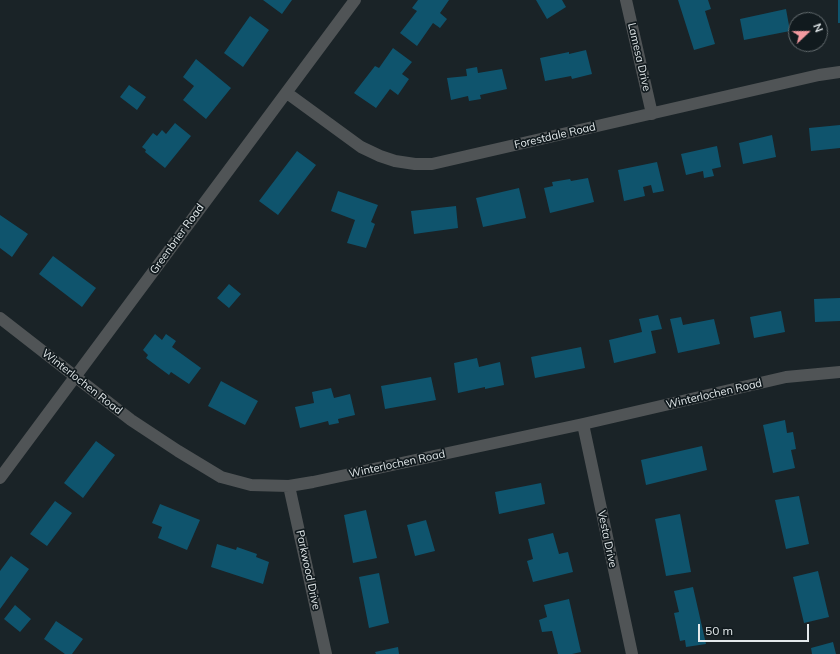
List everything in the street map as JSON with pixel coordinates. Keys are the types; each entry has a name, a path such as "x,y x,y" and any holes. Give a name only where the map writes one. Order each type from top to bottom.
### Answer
{"street":[{"name":"Greenbrier Road","path":"0,478 355,0"},
{"name":"Lamesa Drive","path":"626,0 652,114"},
{"name":"Forestdale Road","path":"287,93 361,147 395,161 414,164 432,164 840,72"},
{"name":"Winterlochen Road","path":"0,318 131,420 221,477 251,485 289,486 313,482 583,424 786,377 840,372"},
{"name":"Vesta Drive","path":"583,424 632,654"},
{"name":"Parkwood Drive","path":"289,486 326,654"}],"building":[{"path":"263,0 292,0 282,14"},
{"path":"418,0 449,0 440,13 447,19 440,28 433,23 417,46 400,33 417,11 412,8"},
{"path":"536,0 562,0 566,7 547,19"},
{"path":"678,0 708,0 711,9 705,11 715,44 694,50"},
{"path":"838,0 840,0 840,23 838,23"},
{"path":"786,9 788,31 744,40 740,19"},
{"path":"250,16 269,30 243,67 224,53"},
{"path":"393,48 412,62 402,74 409,79 398,95 390,89 376,108 354,93 375,66 379,68"},
{"path":"586,50 592,74 572,79 571,76 545,81 540,58"},
{"path":"196,59 231,88 206,119 183,100 194,86 183,77"},
{"path":"477,67 478,73 502,69 507,89 480,95 481,99 469,101 468,96 451,100 447,78 467,76 466,69"},
{"path":"129,85 146,97 137,110 120,97"},
{"path":"175,123 191,136 165,168 145,152 146,150 142,147 153,133 157,136 162,130 166,134"},
{"path":"840,125 840,148 811,151 809,128"},
{"path":"772,135 776,157 743,164 739,143"},
{"path":"717,146 721,167 712,169 714,176 704,178 703,171 686,175 681,154"},
{"path":"297,151 316,165 278,215 259,201"},
{"path":"657,162 664,191 653,193 651,185 643,187 645,196 624,201 618,170"},
{"path":"588,178 594,202 550,213 544,188 553,186 552,182"},
{"path":"519,188 526,218 483,227 476,198"},
{"path":"338,191 378,205 371,222 375,224 366,248 347,243 355,220 331,211"},
{"path":"456,206 458,228 414,234 411,211"},
{"path":"0,215 28,234 12,257 0,248"},
{"path":"53,256 96,288 82,307 39,274"},
{"path":"229,284 241,294 229,308 217,298"},
{"path":"840,298 840,321 815,322 814,299"},
{"path":"781,311 785,332 754,338 750,317"},
{"path":"658,315 662,329 651,331 656,353 614,363 609,340 642,332 639,319"},
{"path":"681,317 683,325 714,319 720,344 678,353 670,319"},
{"path":"155,334 162,340 166,334 176,341 172,347 201,368 189,384 171,372 169,375 146,358 148,355 143,350"},
{"path":"581,347 585,368 535,378 531,357"},
{"path":"477,358 479,367 500,362 504,385 485,389 485,387 458,393 454,363"},
{"path":"431,377 436,400 385,409 381,386"},
{"path":"221,381 258,401 245,425 208,406"},
{"path":"331,388 334,398 350,394 355,415 338,419 339,423 329,425 328,421 300,428 295,407 314,403 312,392"},
{"path":"785,420 787,433 793,432 796,449 791,450 795,468 773,473 763,425"},
{"path":"96,441 115,455 83,498 64,483"},
{"path":"702,446 707,470 646,485 641,460"},
{"path":"541,483 545,504 499,514 495,492"},
{"path":"799,496 809,544 786,549 775,500"},
{"path":"55,501 72,513 47,546 30,534"},
{"path":"160,504 200,520 187,550 158,538 162,527 152,523"},
{"path":"366,510 377,558 353,563 344,515"},
{"path":"680,514 691,572 666,576 655,519"},
{"path":"426,520 435,551 415,556 407,525"},
{"path":"553,533 559,554 568,552 573,572 533,582 527,561 533,559 528,539"},
{"path":"217,544 236,550 237,547 257,554 256,557 269,562 263,584 211,567"},
{"path":"11,556 29,569 0,609 0,571"},
{"path":"818,571 829,617 804,623 793,577"},
{"path":"379,573 389,623 369,628 359,577"},
{"path":"693,587 706,644 686,647 685,640 680,641 674,613 679,612 674,591"},
{"path":"569,599 581,652 572,654 558,654 552,631 542,632 539,620 547,617 544,605"},
{"path":"15,605 31,619 20,632 4,619"},
{"path":"56,621 83,639 72,654 65,654 44,639"},
{"path":"833,642 836,654 812,654 811,648"},
{"path":"398,647 399,654 376,654 375,652"}]}
